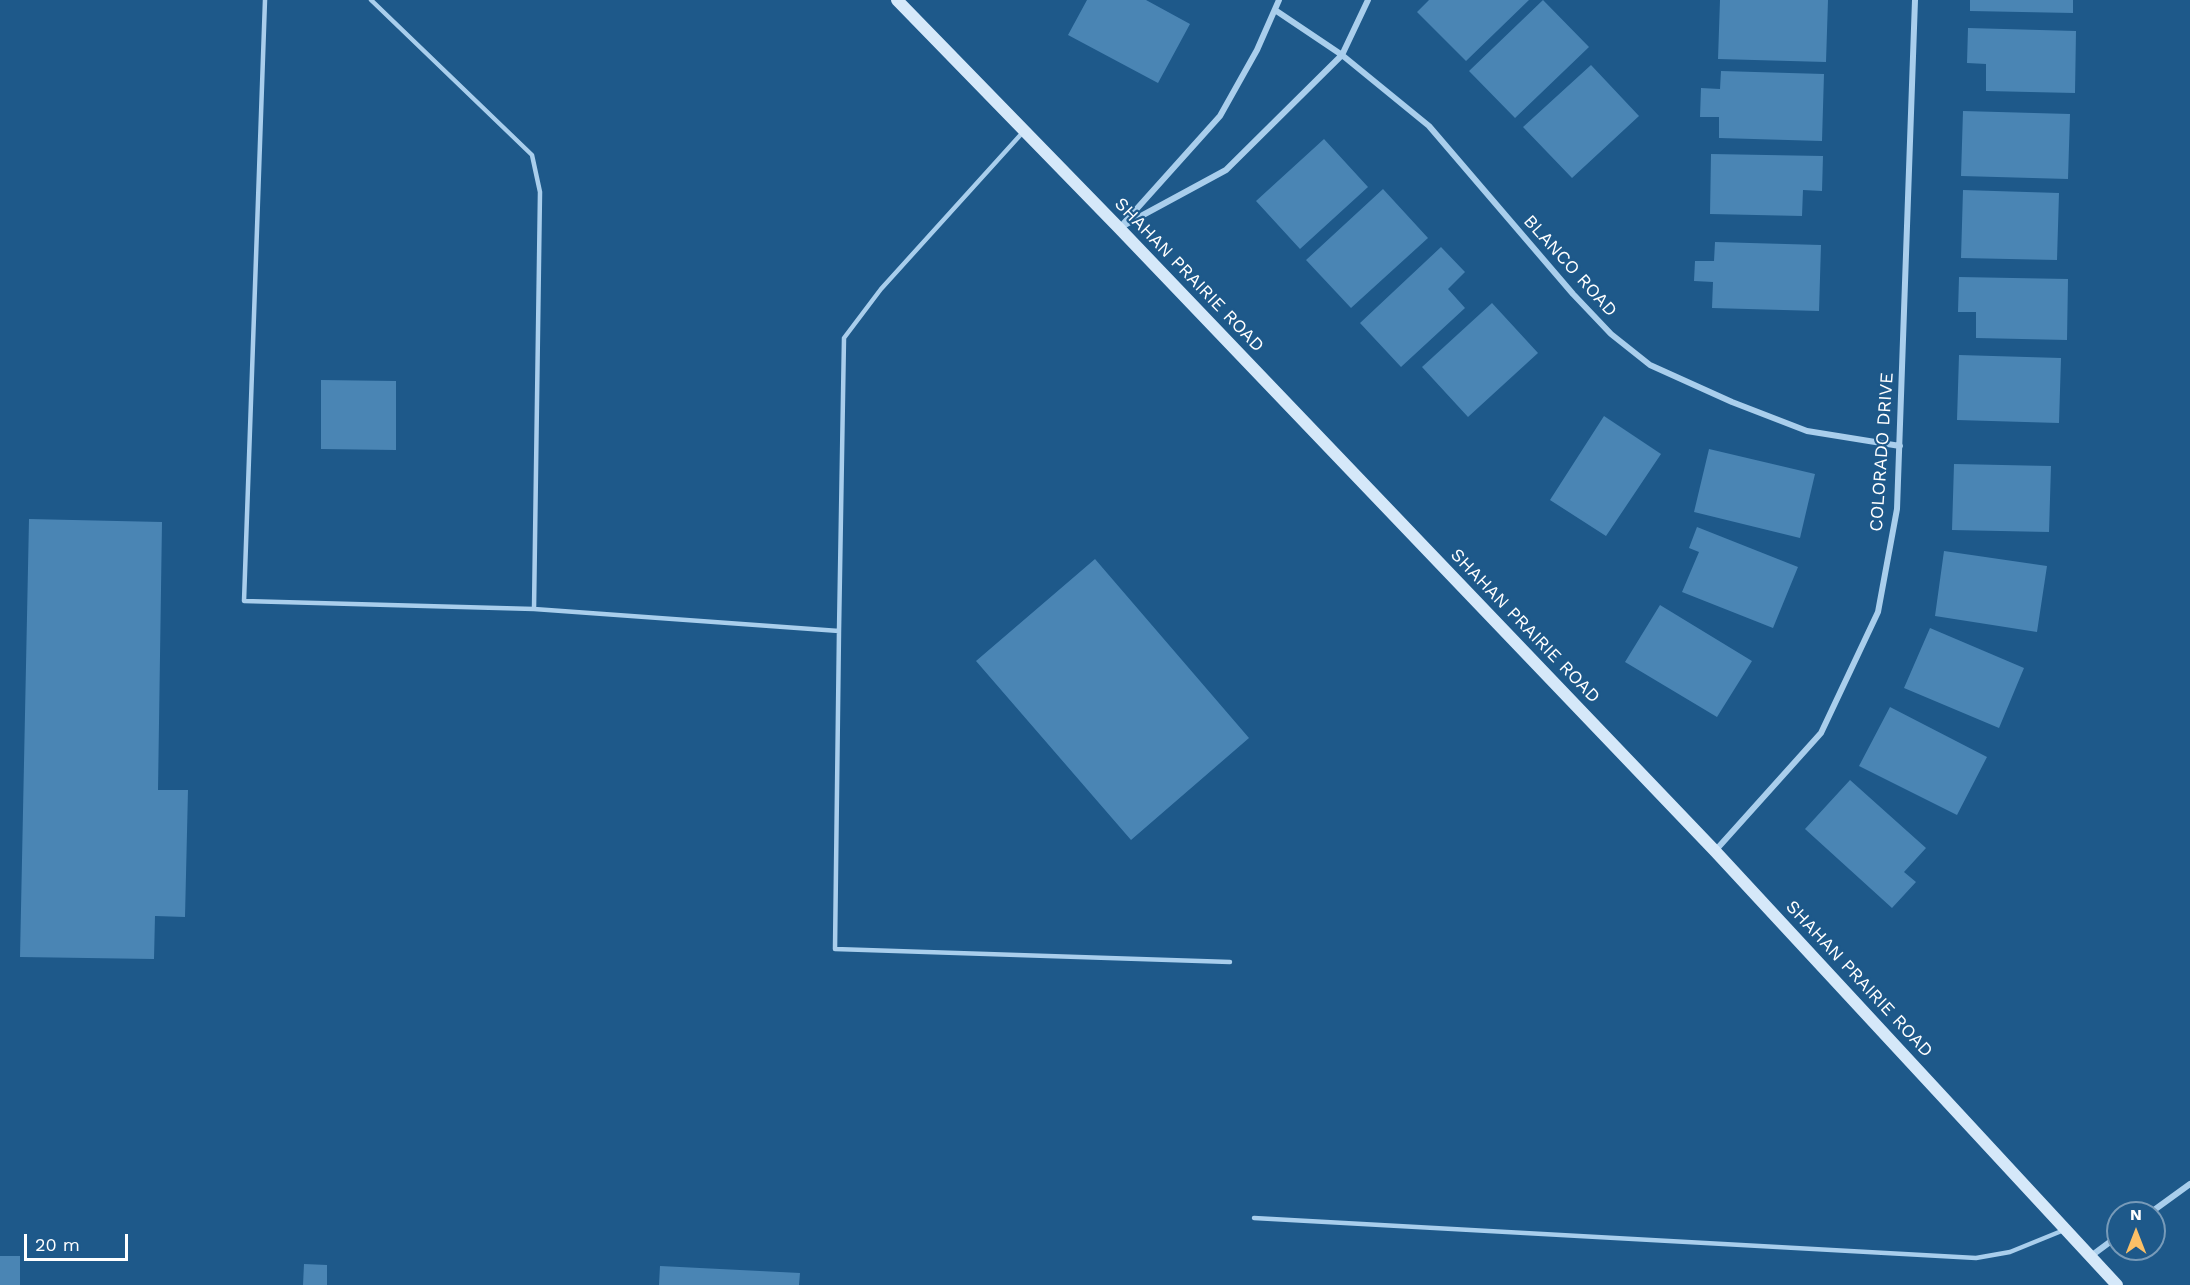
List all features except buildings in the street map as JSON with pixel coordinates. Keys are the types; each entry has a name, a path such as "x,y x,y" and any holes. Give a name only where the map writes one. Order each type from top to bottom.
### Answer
{"street":[{"name":"SHAHAN PRAIRIE ROAD","path":"897,0 1119,228 1715,851 2118,1285"},
{"path":"1119,228 1220,116 1257,50 1280,0"},
{"path":"1119,228 1226,170 1342,55 1368,0"},
{"name":"COLORADO DRIVE","path":"1715,851 1821,733 1878,612 1897,509 1915,0"},
{"name":"BLANCO ROAD","path":"1275,10 1342,55 1429,126 1573,294 1611,334 1650,365 1732,402 1807,431 1899,446"},
{"path":"2166,1201 2190,1184"},
{"path":"2091,1256 2106,1245"}],"lane":[{"path":"264,0 244,601 534,609 839,631"},
{"path":"371,0 532,155 540,192 534,609"},
{"path":"1024,131 881,289 844,338 835,948 1230,962"},
{"path":"1254,1218 1976,1258 2010,1252 2066,1229"}]}
